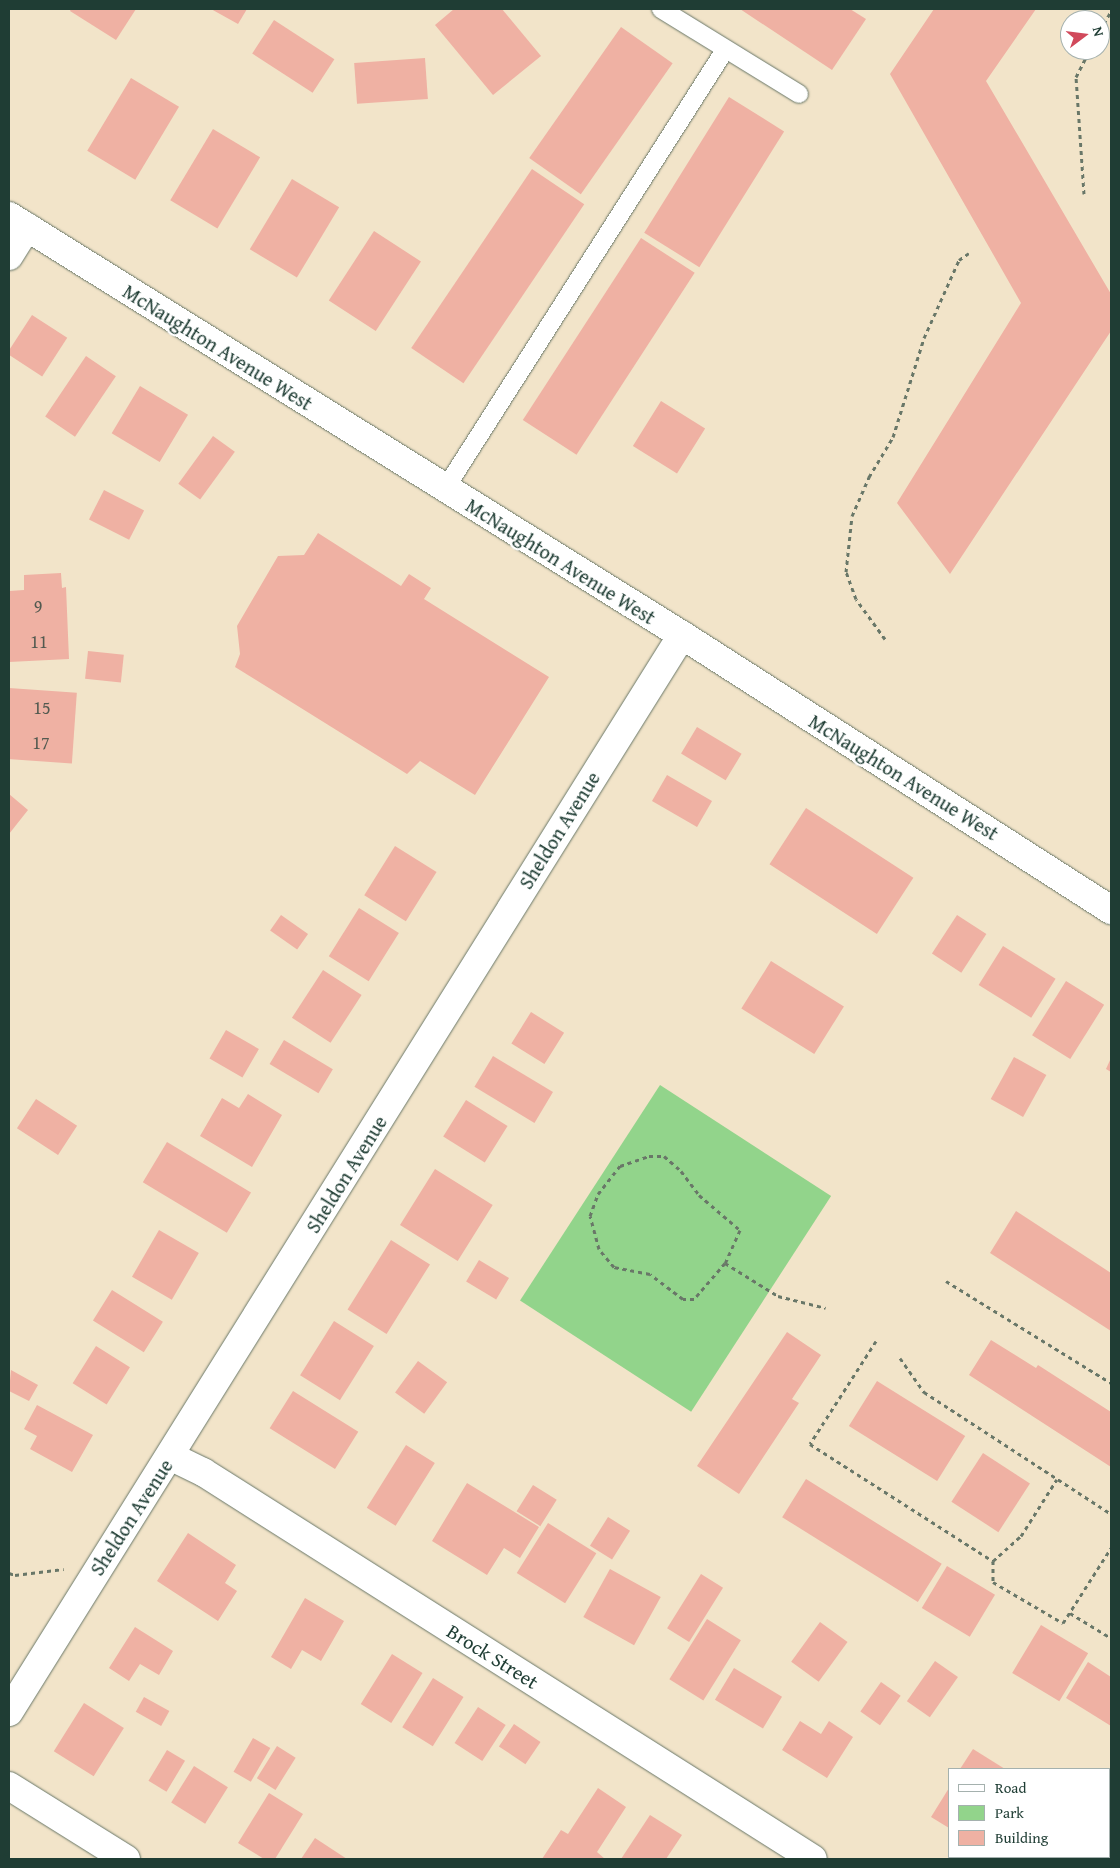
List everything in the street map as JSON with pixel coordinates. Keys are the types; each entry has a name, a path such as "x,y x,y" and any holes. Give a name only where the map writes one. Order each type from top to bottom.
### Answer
{"street":[{"name":"McNaughton Avenue West","path":"18,221 445,489 682,635 1111,910"},
{"path":"9,256 18,221"},
{"name":"Sheldon Avenue","path":"9,1712 682,635"},
{"name":"Brock Street","path":"170,1456 202,1472 813,1859"},
{"path":"9,1786 126,1859"}],"lane":[{"path":"661,9 799,94"},
{"path":"445,489 725,50"}],"path":[{"path":"1084,194 1076,77 1085,60"},
{"path":"885,639 856,599 846,572 852,516 869,477 893,437 928,329 959,260 969,253"},
{"path":"648,1156 664,1156 681,1171 699,1195 740,1230 725,1263 694,1299 683,1299 650,1274 614,1267 599,1249 590,1216 598,1194 620,1166 648,1156"},
{"path":"725,1263 778,1296 826,1308"},
{"path":"946,1280 1111,1383"},
{"path":"876,1341 810,1444 993,1561"},
{"path":"900,1358 924,1392 1111,1514"},
{"path":"1057,1479 1021,1536 993,1561 993,1582 1063,1623 1111,1548"},
{"path":"9,1573 15,1575 65,1569"},
{"path":"1070,1613 1111,1638"}],"green space":[{"path":"660,1085 831,1196 691,1412 520,1301"}],"building":[{"path":"71,9 136,9 116,40 70,11"},
{"path":"211,9 247,9 238,24"},
{"path":"454,9 502,9 541,56 493,95 435,25"},
{"path":"740,9 850,9 866,19 832,70"},
{"path":"934,9 1036,9 986,81 1111,294 1111,331 950,574 897,503 1021,303 890,74"},
{"path":"274,20 334,59 313,93 252,54"},
{"path":"621,27 673,63 581,194 529,158"},
{"path":"425,58 428,99 357,104 354,63"},
{"path":"131,78 179,107 135,180 87,151"},
{"path":"729,97 784,131 699,267 644,233"},
{"path":"213,129 260,157 217,228 170,200"},
{"path":"532,169 584,204 463,383 411,348"},
{"path":"292,179 339,207 297,278 250,249"},
{"path":"374,231 421,261 376,331 329,301"},
{"path":"641,238 695,273 576,455 523,420"},
{"path":"32,315 67,338 42,376 9,355 9,350"},
{"path":"86,356 116,376 75,437 45,417"},
{"path":"140,386 188,415 160,462 112,433"},
{"path":"661,401 705,429 677,474 633,446"},
{"path":"213,436 235,452 200,500 178,484"},
{"path":"104,490 144,510 129,540 89,519"},
{"path":"318,533 401,586 409,574 431,588 424,599 549,677 475,795 420,761 407,774 235,667 240,654 237,626 278,556 304,555"},
{"path":"61,573 62,588 66,587 69,659 9,662 9,591 24,590 24,575"},
{"path":"88,651 124,655 121,683 85,679"},
{"path":"9,688 77,693 72,764 9,759"},
{"path":"697,727 742,754 726,780 681,754"},
{"path":"667,775 712,801 697,827 652,801"},
{"path":"9,794 28,810 9,834"},
{"path":"806,808 913,878 877,934 770,864"},
{"path":"395,846 437,872 406,921 364,895"},
{"path":"359,908 399,933 369,981 329,956"},
{"path":"281,915 308,934 297,949 270,931"},
{"path":"957,915 986,934 961,973 932,954"},
{"path":"1003,946 1056,979 1031,1018 979,985"},
{"path":"771,961 844,1007 814,1054 741,1008"},
{"path":"323,970 362,995 331,1043 292,1018"},
{"path":"1066,981 1104,1005 1070,1059 1032,1035"},
{"path":"531,1012 564,1033 544,1064 511,1043"},
{"path":"226,1030 259,1049 242,1078 210,1059"},
{"path":"284,1040 333,1069 318,1093 270,1064"},
{"path":"493,1056 553,1092 534,1123 474,1087"},
{"path":"1014,1057 1046,1075 1023,1117 991,1099"},
{"path":"1111,1058 1111,1072 1106,1069"},
{"path":"248,1094 282,1115 252,1167 200,1136 222,1098 239,1108"},
{"path":"36,1099 77,1126 58,1155 17,1128"},
{"path":"466,1100 508,1126 485,1162 443,1136"},
{"path":"167,1142 251,1192 227,1233 143,1182"},
{"path":"435,1169 493,1205 458,1261 400,1225"},
{"path":"1016,1211 1111,1273 1111,1331 990,1253"},
{"path":"159,1230 199,1253 172,1300 132,1277"},
{"path":"391,1240 430,1264 387,1334 348,1310"},
{"path":"479,1260 509,1278 496,1299 466,1281"},
{"path":"112,1290 163,1322 144,1352 93,1321"},
{"path":"334,1321 374,1346 340,1400 300,1375"},
{"path":"787,1332 821,1355 792,1399 799,1403 739,1494 697,1466"},
{"path":"991,1340 1036,1368 1038,1365 1111,1412 1111,1467 969,1375"},
{"path":"96,1346 130,1367 107,1405 73,1383"},
{"path":"418,1361 447,1382 424,1414 395,1393"},
{"path":"11,1370 38,1385 29,1401 9,1391"},
{"path":"877,1381 965,1436 937,1481 849,1426"},
{"path":"293,1391 358,1432 335,1469 270,1428"},
{"path":"37,1405 93,1435 72,1472 30,1449 37,1436 24,1429"},
{"path":"406,1445 435,1463 396,1526 367,1508"},
{"path":"983,1453 1030,1483 998,1532 951,1502"},
{"path":"806,1479 942,1564 918,1602 782,1517"},
{"path":"467,1483 539,1527 520,1558 504,1548 487,1575 432,1541"},
{"path":"533,1485 557,1500 540,1526 517,1511"},
{"path":"608,1517 630,1531 612,1560 590,1546"},
{"path":"548,1523 596,1553 565,1603 517,1573"},
{"path":"188,1533 236,1565 225,1583 237,1591 218,1621 157,1581"},
{"path":"947,1566 995,1595 970,1637 922,1608"},
{"path":"610,1569 661,1597 634,1645 583,1617"},
{"path":"701,1574 723,1588 689,1642 667,1628"},
{"path":"305,1598 344,1621 321,1661 302,1650 291,1669 271,1657"},
{"path":"707,1619 741,1640 703,1700 669,1679"},
{"path":"820,1622 848,1642 819,1682 791,1662"},
{"path":"1041,1625 1088,1653 1059,1701 1012,1673"},
{"path":"135,1627 173,1651 159,1675 140,1664 129,1681 109,1668"},
{"path":"392,1654 423,1673 391,1723 361,1704"},
{"path":"935,1661 958,1677 930,1717 907,1701"},
{"path":"1088,1662 1111,1677 1111,1726 1066,1698"},
{"path":"734,1668 782,1697 763,1729 715,1700"},
{"path":"433,1678 464,1697 433,1746 402,1727"},
{"path":"881,1682 901,1696 880,1725 860,1711"},
{"path":"144,1697 169,1711 161,1726 136,1712"},
{"path":"84,1703 124,1728 94,1776 54,1751"},
{"path":"478,1707 506,1725 482,1761 455,1743"},
{"path":"800,1721 821,1734 829,1721 853,1737 827,1778 782,1750"},
{"path":"514,1724 541,1742 525,1764 499,1746"},
{"path":"253,1738 270,1748 251,1782 234,1772"},
{"path":"277,1746 296,1758 276,1790 257,1778"},
{"path":"973,1749 1003,1768 961,1768"},
{"path":"167,1750 185,1761 166,1792 148,1781"},
{"path":"194,1766 228,1787 205,1824 171,1802"},
{"path":"598,1788 626,1807 597,1852 605,1859 542,1859 561,1830 568,1834"},
{"path":"948,1790 948,1827 931,1817"},
{"path":"269,1793 303,1814 275,1859 264,1859 238,1843"},
{"path":"650,1815 682,1835 666,1859 621,1859"},
{"path":"315,1838 347,1859 301,1859"},
{"path":"1110,1846 1111,1859 1092,1859 1110,1858"},
{"path":"1000,1858 1040,1858 999,1859"}]}
